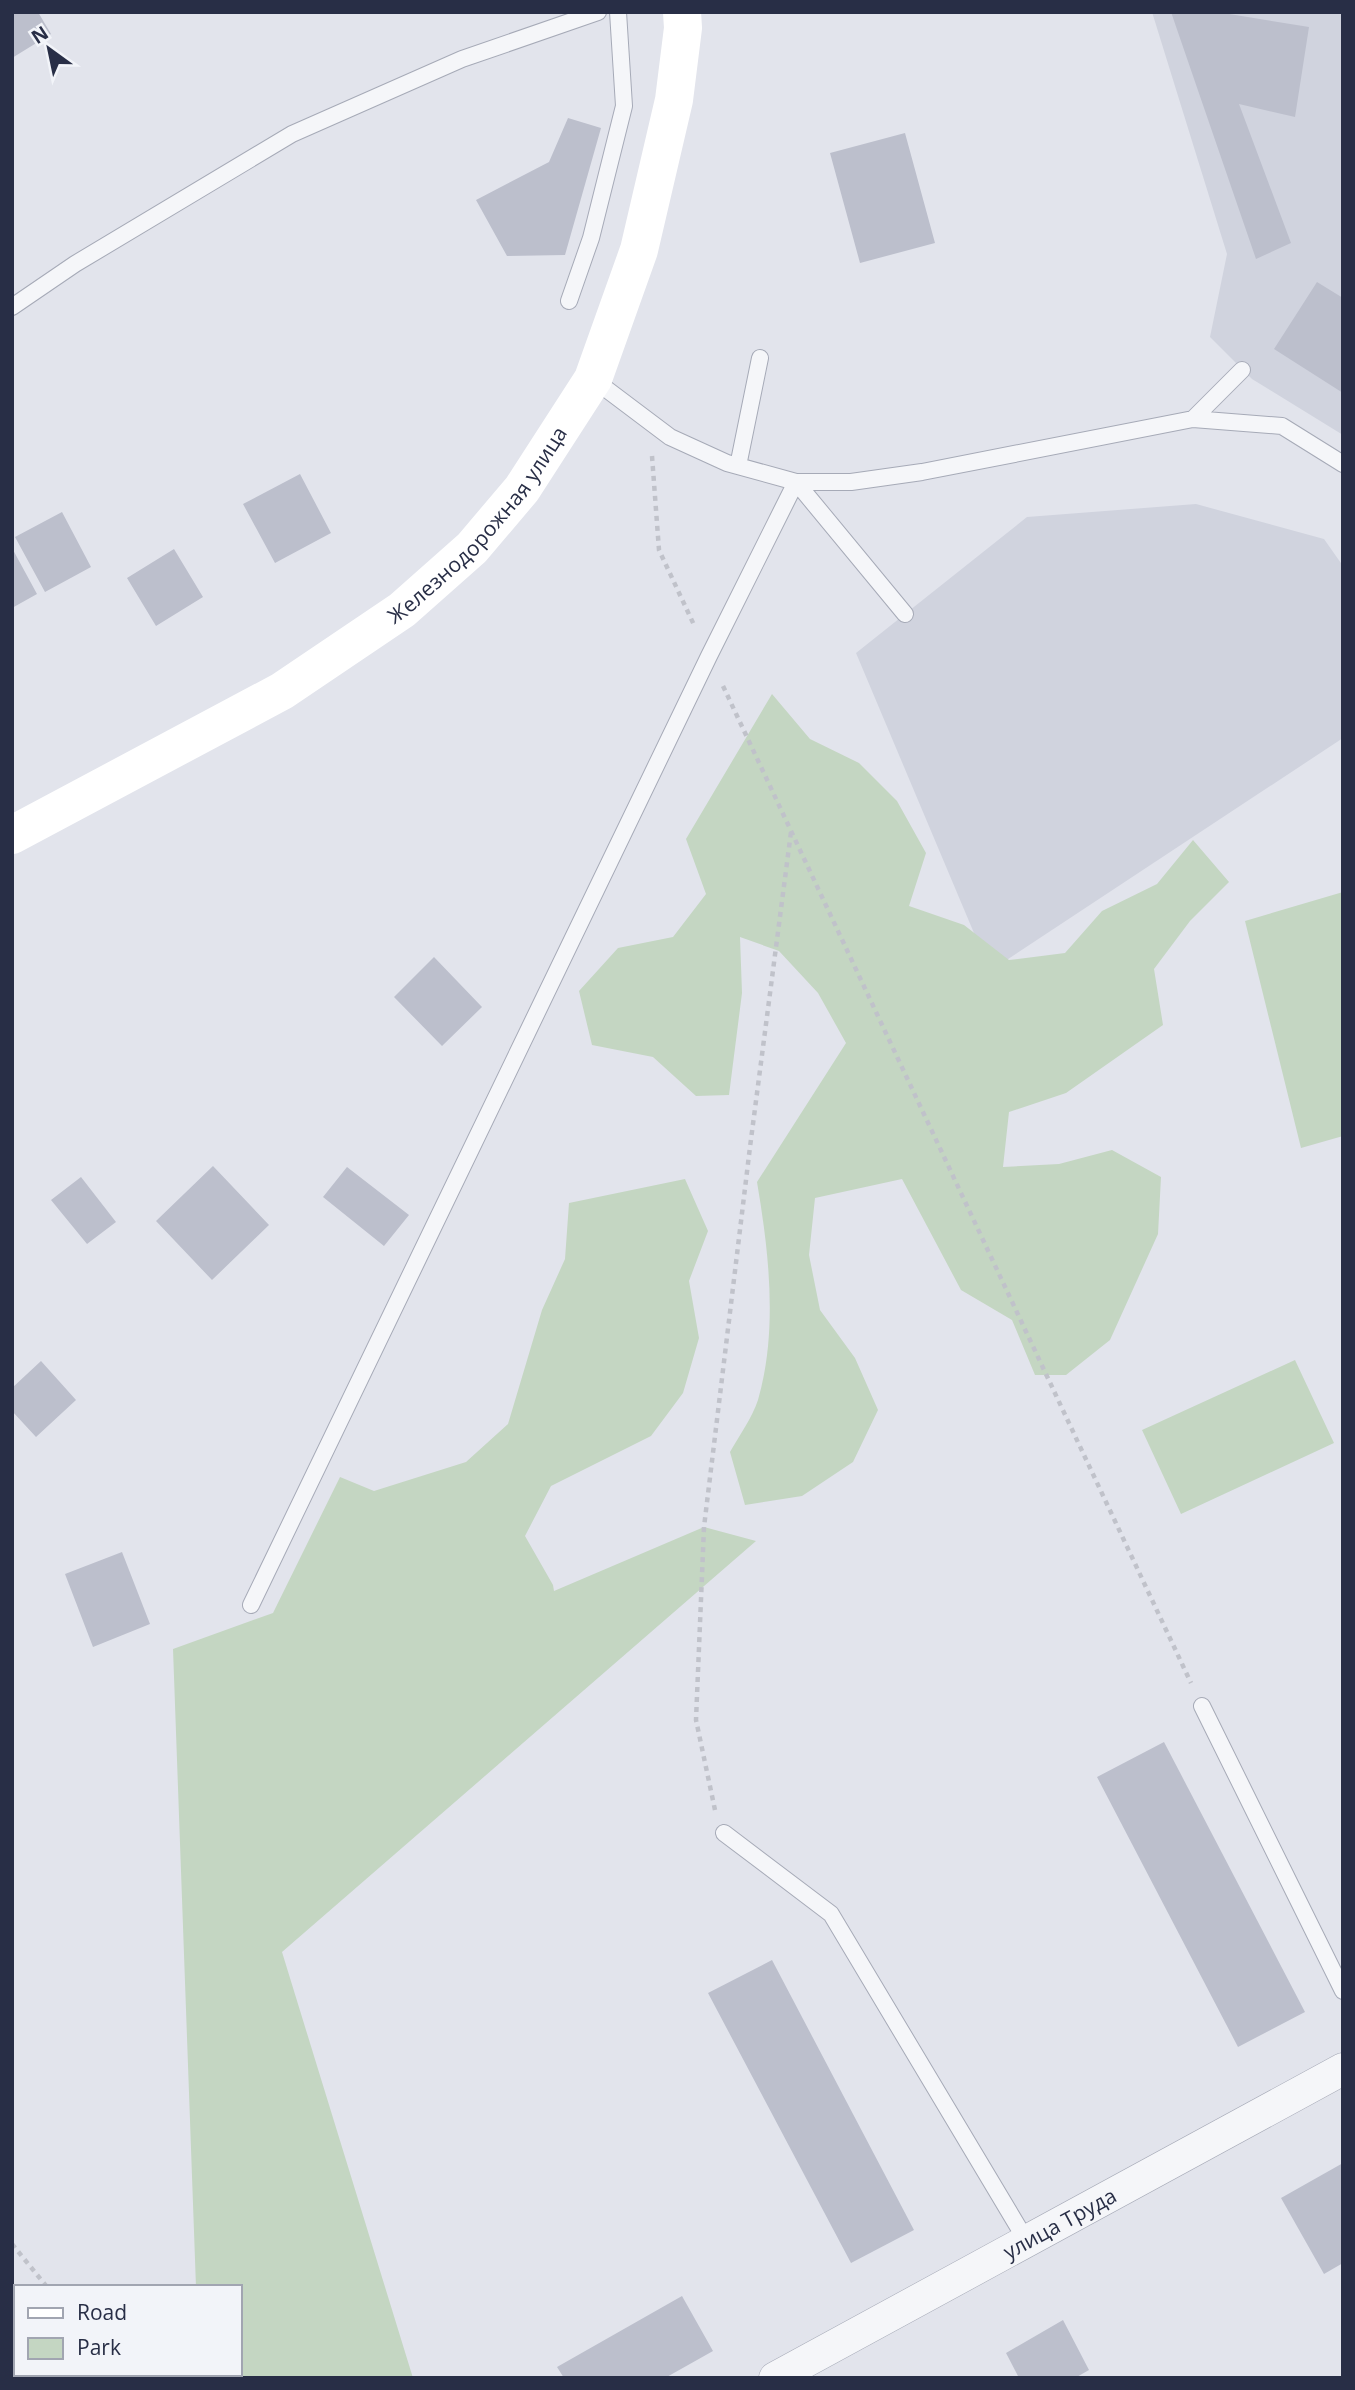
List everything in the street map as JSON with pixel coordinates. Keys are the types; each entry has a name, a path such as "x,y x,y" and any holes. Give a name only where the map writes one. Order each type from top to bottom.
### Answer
{"main road":[{"name":"Железнодорожная улица","path":"12,835 282,691 402,610 472,548 522,489 593,379 639,250 674,100 683,28 682,12"}],"street":[{"name":"улица Труда","path":"775,2378 811,2369 1026,2240 1343,2069"}],"lane":[{"path":"12,307 75,264 292,134 462,59 598,12"},
{"path":"569,301 591,239 624,106 618,12"},
{"path":"738,466 760,358"},
{"path":"1193,419 1242,370"},
{"path":"593,379 670,437 738,466 796,482 851,482 922,472 1193,419 1282,426 1343,464"},
{"path":"796,482 905,614"},
{"path":"251,1605 709,656 796,482"},
{"path":"1202,1706 1343,1991"},
{"path":"724,1833 831,1914 1026,2240"}],"path":[{"path":"649,421 659,550 1202,1706"},
{"path":"724,1833 715,1810 696,1720 704,1527 791,831"},
{"path":"12,2244 45,2285"}],"shaded area":[{"path":"1152,12 1343,12 1343,435 1252,379 1210,337 1227,254"},
{"path":"1196,504 1324,539 1343,566 1343,738 990,971 856,653 1027,517"}],"green space":[{"path":"772,694 810,739 859,763 897,801 926,853 909,906 964,925 1009,960 1065,953 1102,911 1157,884 1193,840 1229,882 1190,921 1154,969 1163,1025 1066,1093 1009,1112 1003,1167 1059,1164 1112,1150 1161,1177 1158,1234 1110,1340 1066,1375 1035,1375 1012,1320 961,1290 902,1179 815,1198 809,1255 820,1310 855,1358 878,1410 853,1462 802,1496 745,1505 730,1452 758,1400 770,1319 768,1264 757,1182 846,1043 818,993 779,951 740,937 742,993 729,1095 696,1096 653,1057 592,1045 579,991 618,948 673,937 706,894 686,839"},
{"path":"1343,892 1343,1136 1301,1148 1245,921"},
{"path":"685,1179 708,1231 689,1281 699,1338 683,1393 651,1436 551,1486 525,1536 554,1591 704,1527 756,1541 282,1952 413,2378 199,2378 242,2376 242,2285 196,2285 173,1649 273,1613 340,1477 374,1491 466,1462 508,1424 542,1310 565,1259 569,1203"},
{"path":"1295,1360 1334,1443 1181,1514 1142,1430"}],"building":[{"path":"12,12 38,12 51,34 12,58"},
{"path":"1171,12 1217,12 1309,27 1295,117 1239,104 1291,243 1256,259"},
{"path":"568,118 601,128 565,255 507,256 476,200 549,162"},
{"path":"905,133 935,243 860,263 830,153"},
{"path":"1317,282 1343,298 1343,393 1274,349"},
{"path":"300,474 331,533 275,563 243,504"},
{"path":"62,512 91,567 45,592 15,537"},
{"path":"12,548 37,594 12,608"},
{"path":"174,549 203,597 156,626 127,578"},
{"path":"434,957 482,1007 442,1046 394,997"},
{"path":"213,1166 269,1225 212,1280 156,1221"},
{"path":"347,1167 409,1215 384,1246 323,1197"},
{"path":"81,1177 116,1222 87,1244 51,1200"},
{"path":"41,1361 76,1400 36,1437 12,1411 12,1388"},
{"path":"122,1552 150,1624 93,1647 65,1574"},
{"path":"1164,1742 1305,2012 1238,2047 1097,1777"},
{"path":"772,1960 914,2230 851,2263 708,1993"},
{"path":"1343,2163 1343,2263 1324,2274 1281,2198"},
{"path":"682,2296 713,2351 665,2378 564,2378 557,2367"},
{"path":"1063,2320 1089,2370 1075,2378 1019,2378 1006,2353"}]}
